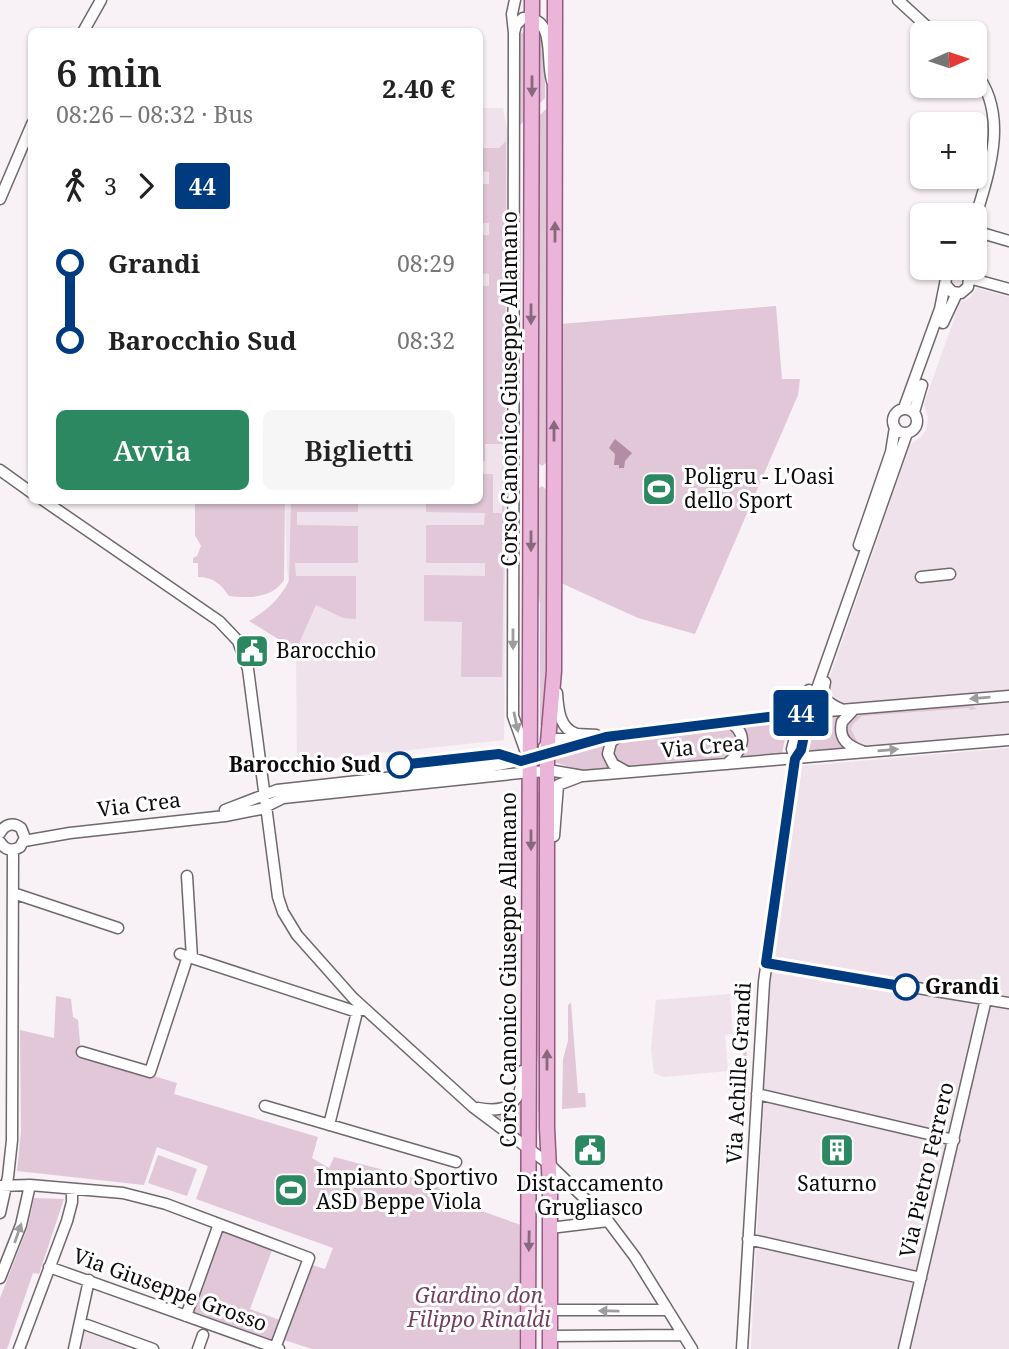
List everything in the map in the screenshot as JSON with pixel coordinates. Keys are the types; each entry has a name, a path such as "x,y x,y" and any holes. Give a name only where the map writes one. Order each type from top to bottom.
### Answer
{"main road":[{"name":"Corso Canonico Giuseppe Allamano","path":"528,1349 532,0"},
{"name":"Corso Canonico Giuseppe Allamano","path":"550,1343 547,749 554,670 556,4"},
{"path":"531,479 554,479"}],"street":[{"path":"85,28 101,0"},
{"name":"Corso Canonico Giuseppe Allamano","path":"515,0 512,14 513,716 529,765"},
{"path":"898,0 921,21"},
{"path":"514,33 519,21 532,18"},
{"name":"Corso Canonico Giuseppe Allamano","path":"532,18 543,24 546,31 548,67 555,95"},
{"path":"980,203 996,149 1000,122 997,105 987,86"},
{"path":"1,192 28,133"},
{"path":"987,235 1009,241"},
{"path":"909,410 940,309 946,280"},
{"path":"909,410 947,311 957,293 967,289 967,280"},
{"path":"985,280 1009,289"},
{"path":"946,285 949,290 957,293"},
{"path":"806,713 836,632 891,452 894,415 909,410"},
{"path":"806,713 809,690 907,433 916,426 918,419 909,410"},
{"path":"895,428 907,433"},
{"path":"0,470 28,490"},
{"path":"49,504 230,630 238,641 248,669 276,884 283,912 297,935 361,1010 473,1107 549,1164 608,1222 635,1257 692,1349"},
{"path":"920,576 950,574"},
{"path":"836,632 836,648 823,693 827,701 849,710 842,722 841,735 849,745 864,752"},
{"path":"554,670 558,708 564,724 577,734 606,737"},
{"name":"Via Crea","path":"757,718 794,706 809,690"},
{"name":"Via Crea","path":"24,836 249,812 277,790 493,766 529,765 556,739 592,739 727,721 1009,696"},
{"name":"Via Achille Grandi","path":"742,1349 766,963 795,759 801,750 806,713"},
{"path":"727,721 739,731 742,743 739,752 727,764"},
{"path":"621,734 611,742 608,754 613,764 627,773"},
{"name":"Via Crea","path":"548,771 583,776 1009,740"},
{"path":"529,765 548,771"},
{"path":"547,912 553,884 556,789 559,783 583,776"},
{"path":"0,842 5,848 13,850 20,847 24,836 17,825 2,829"},
{"path":"0,1213 12,1140 13,850"},
{"path":"82,1052 150,1072 187,956 187,876"},
{"path":"13,893 118,928"},
{"path":"187,956 361,1010"},
{"path":"766,963 1009,1003"},
{"name":"Via Pietro Ferrero","path":"904,1349 986,999"},
{"path":"329,1125 361,1010"},
{"path":"473,1107 501,1109 513,1103 518,1096 523,1078 523,1042 530,1020"},
{"path":"0,1087 12,1091"},
{"path":"757,1094 954,1140"},
{"path":"265,1106 456,1162"},
{"path":"3,1186 30,1185 123,1193 166,1204 309,1258 277,1348"},
{"path":"0,1278 20,1225 30,1185"},
{"path":"19,1349 67,1221 72,1188"},
{"path":"550,1228 608,1222"},
{"path":"186,1316 219,1224"},
{"path":"748,1239 921,1278"},
{"name":"Via Giuseppe Grosso","path":"49,1267 277,1348"},
{"path":"74,1349 89,1280"},
{"path":"550,1310 668,1310"},
{"path":"87,1325 153,1349"},
{"path":"198,1349 203,1335"},
{"path":"550,1343 683,1335"}],"shaded area":[{"path":"483,108 503,108 508,135 504,740 297,762 296,655 287,569 285,504 483,504"},
{"path":"977,288 1009,297 1009,733 807,752 818,703 827,685 910,445 926,430 928,418 924,404 960,302 969,298"},
{"path":"615,439 632,453 625,461 624,468 614,465 615,454 609,448"},
{"path":"1009,748 1009,1349 751,1349 770,976 802,766"},
{"path":"730,994 733,1034 725,1035 728,1071 664,1077 654,1073 651,1049 656,1000"},
{"path":"83,1329 128,1345 126,1349 78,1349"}],"green space":[{"path":"538,24 545,34 545,98 537,106"},
{"path":"525,31 525,120 518,127 518,35"},
{"path":"548,107 547,462 542,466 537,462 537,118"},
{"path":"506,141 505,457 502,460 502,444 485,444 483,461 483,286 489,286 489,274 483,273 483,235 489,235 489,223 483,223 483,184 489,184 489,172 483,171 483,148 499,148"},
{"name":"Poligru - L'Oasi dello Sport","path":"776,306 782,379 800,379 798,395 695,634 638,618 561,583 561,324"},
{"path":"502,467 505,469 502,677 461,677 462,622 424,621 424,575 485,576 485,563 426,563 426,525 484,525 485,513 426,512 426,504 483,504 483,474 493,474 493,513 502,513"},
{"path":"542,486 547,490 547,673 540,725 540,604 536,583 537,490"},
{"path":"195,504 285,504 284,580 266,594 229,596 216,582 198,577 198,563 193,563 193,558 197,556 201,546 195,535"},
{"path":"291,504 358,504 358,512 297,512 297,525 358,526 358,563 295,563 296,576 356,576 356,619 343,618 316,605 296,650 249,621 272,604 289,581"},
{"path":"969,704 977,709 862,716 851,729 859,745 849,742 844,731 851,714 932,705 939,707"},
{"path":"837,713 839,738 848,748 807,752 815,715"},
{"path":"790,716 782,753 740,758 737,723"},
{"path":"728,726 735,732 738,748 725,759 624,767 614,762 611,748 620,738"},
{"path":"610,739 614,768 579,770 554,762 555,758 571,750"},
{"path":"536,792 539,792 539,878 543,894 542,1112 538,1112 536,1044"},
{"path":"750,987 746,1067 744,1067 739,988"},
{"name":"Giardino don Filippo Rinaldi","path":"56,996 71,999 73,1017 78,1020 81,1054 177,1083 174,1094 318,1137 312,1158 329,1168 334,1157 433,1183 453,1201 521,1225 519,1349 312,1349 284,1340 312,1265 325,1269 333,1248 196,1199 208,1166 157,1147 144,1185 17,1171 21,1131 20,1030 54,1038"},
{"path":"571,1003 578,1093 585,1093 586,1107 562,1109 563,1059 568,1041 568,1005"},
{"path":"517,1102 522,1104 520,1135 494,1116"},
{"path":"158,1155 197,1169 187,1196 148,1183"},
{"path":"34,1198 64,1199 39,1274 33,1273 7,1349 0,1349 0,1298 28,1226"},
{"path":"219,1225 274,1245 250,1309 285,1322 275,1348 186,1317"}],"bus line":[{"name":"44","path":"400,765 499,754 521,761 592,739 809,712 801,750 795,759 766,963 906,987"}],"place":[{"name":"Poligru - L'Oasi dello Sport","path":"659,489"},
{"name":"Barocchio","path":"252,651"},
{"name":"Barocchio Sud","path":"400,765"},
{"name":"Grandi","path":"906,987"},
{"name":"Distaccamento Grugliasco","path":"590,1150"},
{"name":"Saturno","path":"837,1150"},
{"name":"Impianto Sportivo ASD Beppe Viola","path":"291,1190"}]}
